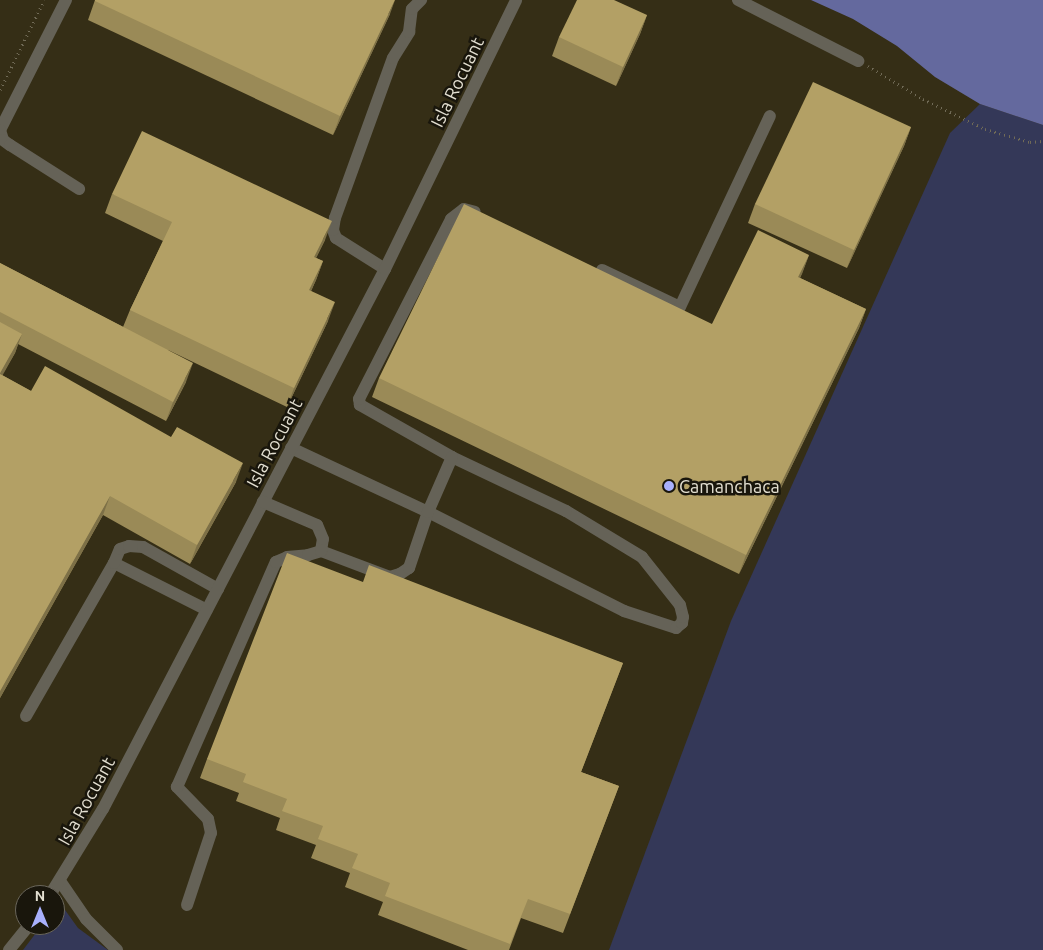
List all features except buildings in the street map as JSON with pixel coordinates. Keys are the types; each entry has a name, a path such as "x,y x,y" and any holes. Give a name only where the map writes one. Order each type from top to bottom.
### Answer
{"street":[{"path":"66,0 0,130 3,140 10,146 79,188"},
{"path":"386,269 336,238 333,230 335,218 393,58 409,32 407,4 422,0"},
{"name":"Isla Rocuant","path":"57,885 103,809 386,269 516,0"},
{"path":"738,0 858,60"},
{"path":"593,266 680,307 770,116"},
{"path":"292,448 428,512 624,611 676,628 682,622 683,616 680,605 642,557 566,511 452,457 360,405 359,399 451,220 464,209 488,218"},
{"path":"187,905 211,833 208,819 177,787 276,562 320,551 390,577 400,574 409,568 428,512 452,457"},
{"path":"263,502 317,526 323,539 320,551"},
{"path":"26,716 114,563 120,549 129,546 143,547 218,589"},
{"path":"114,563 207,610"},
{"path":"60,881 86,919 117,950"},
{"path":"9,950 21,935"}],"path":[{"path":"0,90 44,0"},
{"path":"858,60 924,99 984,129 1030,142 1043,141"}],"shaded area":[{"path":"811,0 1043,0 1043,125 980,104 935,77 897,46 853,19"},
{"path":"980,104 1043,125 1043,950 609,950 731,621 950,133"},
{"path":"65,910 78,928 108,950 23,950 34,935 65,935"}],"place":[{"name":"Camanchaca","path":"669,486"}]}
